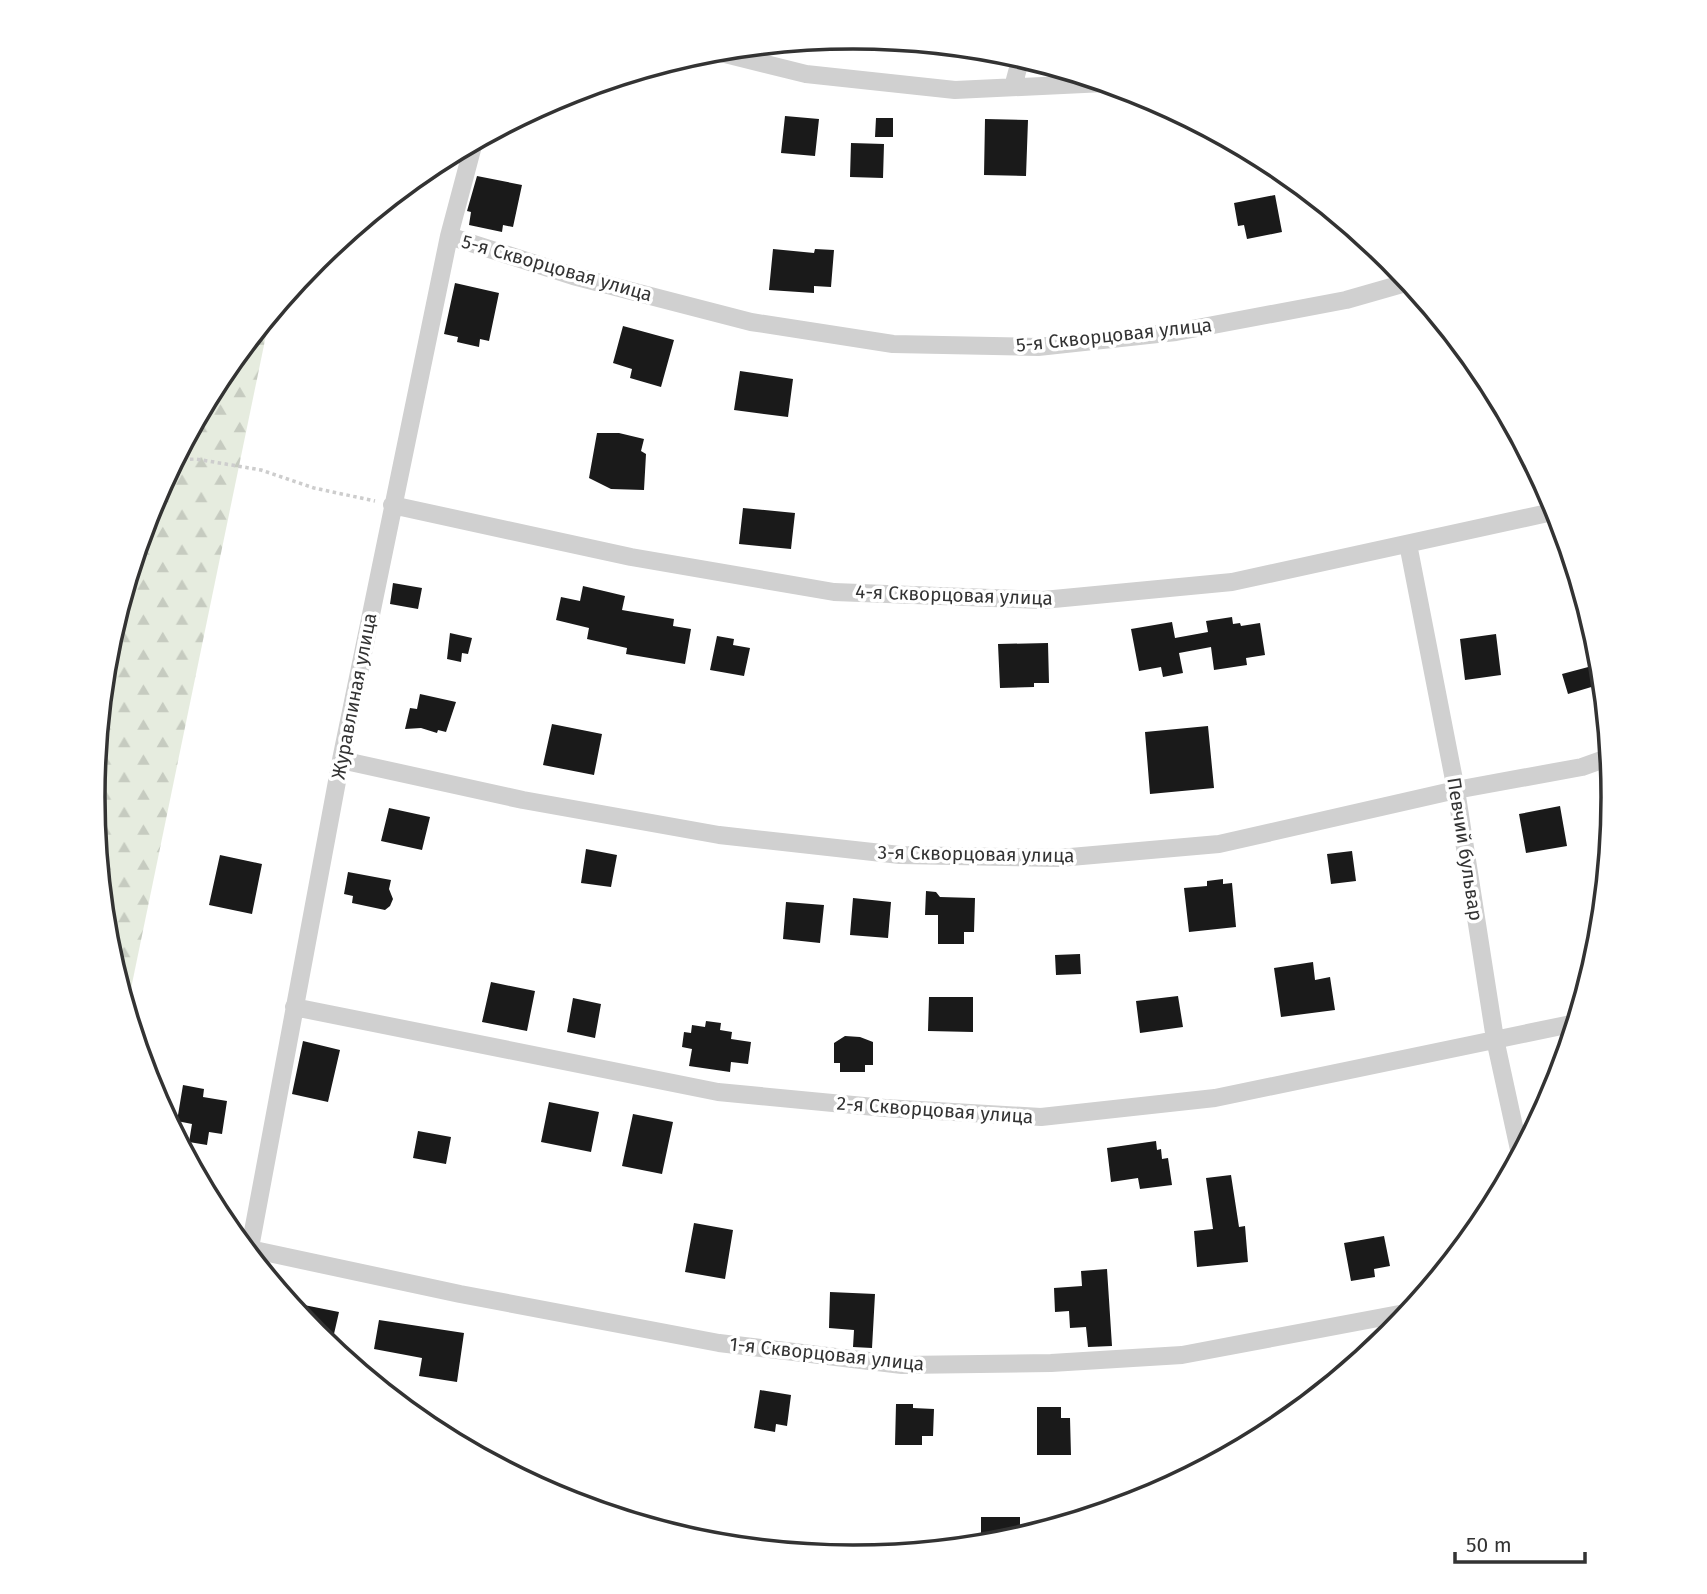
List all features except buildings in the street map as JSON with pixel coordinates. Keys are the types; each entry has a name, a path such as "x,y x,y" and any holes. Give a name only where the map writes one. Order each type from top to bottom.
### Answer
{"street":[{"path":"762,54 806,74 955,90 1080,84"},
{"path":"1013,88 1018,67"},
{"name":"Журавлиная улица","path":"251,1240 392,505 449,236 471,154"},
{"name":"5-я Скворцовая улица","path":"449,236 573,275 751,322 893,344 1038,347 1175,332 1346,300 1398,285"},
{"name":"4-я Скворцовая улица","path":"392,505 631,557 834,592 1043,600 1232,582 1546,514"},
{"name":"Певчий бульвар","path":"1408,544 1456,790 1495,1039 1517,1141"},
{"name":"3-я Скворцовая улица","path":"341,760 523,800 719,835 900,855 1059,858 1219,844 1456,790 1582,767 1601,760"},
{"name":"2-я Скворцовая улица","path":"294,1007 718,1092 885,1108 1041,1117 1215,1098 1566,1025"},
{"name":"1-я Скворцовая улица","path":"261,1253 719,1343 902,1365 1051,1363 1182,1355 1392,1315"}],"path":[{"path":"186,460 261,470 314,488 392,505"}],"green space":[{"path":"266,334 131,990 112,895 105,797 112,699 120,651 131,603 162,511 206,423"}]}
